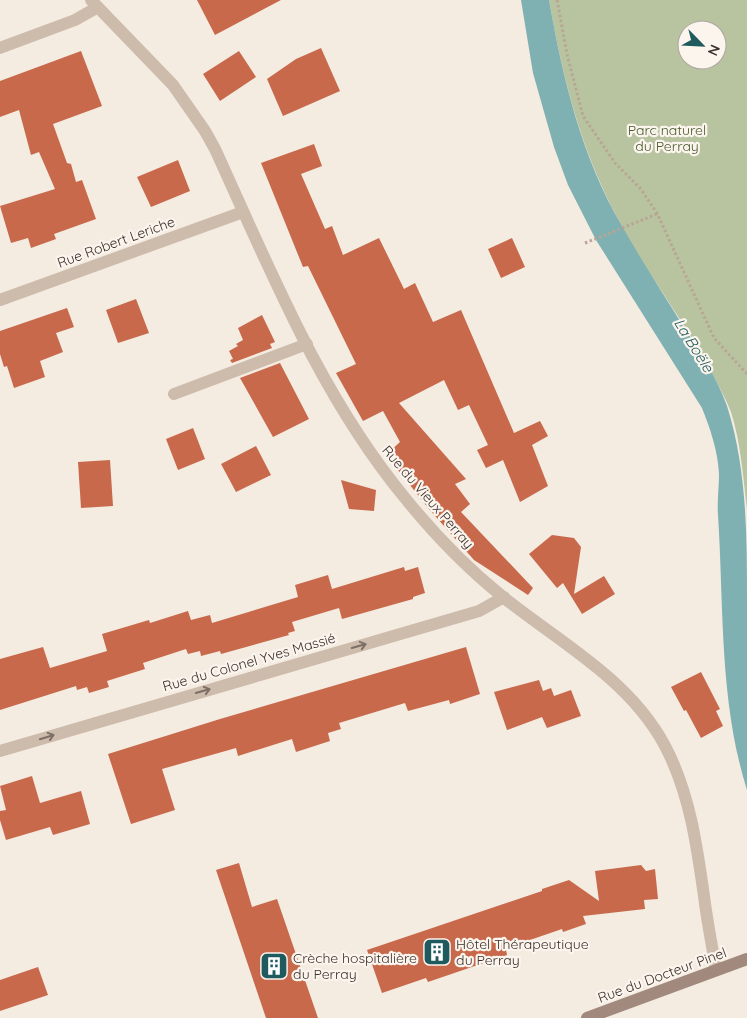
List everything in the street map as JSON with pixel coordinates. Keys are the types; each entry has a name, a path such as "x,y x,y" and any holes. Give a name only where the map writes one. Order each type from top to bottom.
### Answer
{"main road":[{"name":"Rue du Docteur Pinel","path":"587,1018 747,960"}],"street":[{"path":"0,48 75,20 94,3"},
{"name":"Rue du Vieux Perray","path":"94,3 173,85 208,137 306,344 369,453 440,538 474,572 504,597 582,655 624,690 647,717 670,755 685,795 696,840 716,970"},
{"name":"Rue Robert Leriche","path":"0,300 243,212"},
{"path":"174,394 306,344"},
{"name":"Rue du Colonel Yves Massié","path":"0,751 479,610 504,597"}],"path":[{"path":"557,0 583,116 616,163 640,188 657,214 714,338 747,374"},
{"path":"585,244 657,214"}],"green space":[{"name":"Parc naturel du Perray","path":"549,0 747,0 747,509 739,448 731,412 702,355 618,219 593,166 583,139 574,113 560,58"}],"water":[{"name":"La Boële","path":"521,0 549,0 567,88 595,172 629,239 708,365 727,406 734,430 742,478 746,527 747,790 738,756 727,688 722,619 718,510 719,474 713,440 702,408 596,240 568,185 554,147 533,73"}],"building":[{"path":"197,0 281,0 215,35"},
{"path":"321,48 340,91 283,116 267,79 296,59"},
{"path":"81,51 102,106 53,124 67,163 71,164 76,182 82,180 96,219 54,234 56,239 31,248 28,238 11,243 0,206 55,189 39,152 31,155 19,110 0,117 0,81"},
{"path":"239,51 256,77 220,101 203,74"},
{"path":"314,144 322,166 301,174 325,229 332,226 343,255 379,238 404,289 415,283 433,322 461,310 514,433 540,421 548,436 532,445 548,486 520,502 503,460 486,468 477,450 488,445 469,405 458,410 444,380 399,403 466,479 455,484 470,504 461,512 533,588 528,595 474,560 429,509 386,455 400,442 383,411 363,421 336,373 356,364 308,266 303,267 261,163"},
{"path":"178,160 190,191 151,207 137,177"},
{"path":"512,238 525,267 501,278 488,249"},
{"path":"136,299 149,333 118,343 106,310"},
{"path":"67,308 74,327 56,333 63,352 40,361 45,377 14,388 7,366 4,367 0,354 0,331"},
{"path":"262,315 275,342 270,344 272,348 232,363 230,360 233,359 229,351 238,346 236,344 243,340 238,328"},
{"path":"280,363 309,419 273,437 240,378"},
{"path":"193,428 205,459 178,470 166,439"},
{"path":"256,446 271,475 236,492 221,464"},
{"path":"110,460 113,506 81,508 78,462"},
{"path":"341,480 376,490 374,511 349,509"},
{"path":"552,535 574,538 581,547 574,594 604,576 615,594 582,614 563,583 557,588 529,554"},
{"path":"404,567 405,571 418,567 425,593 413,597 413,599 342,619 339,608 292,622 295,631 288,633 289,635 221,654 220,651 201,656 200,651 188,654 186,649 143,663 145,669 107,681 109,687 89,693 87,687 77,690 76,686 0,710 0,659 43,647 50,668 107,651 102,634 149,620 150,623 188,611 191,620 210,615 212,623 298,597 295,585 328,575 332,589"},
{"path":"466,647 480,694 450,704 449,700 408,711 405,703 339,723 341,729 328,733 330,741 296,752 292,739 238,756 236,748 162,769 175,810 131,824 108,754"},
{"path":"701,672 720,709 716,711 723,726 701,738 671,687"},
{"path":"539,680 543,691 551,688 554,696 571,690 581,716 547,728 542,717 507,730 494,692"},
{"path":"32,776 40,803 81,791 90,824 53,835 50,827 6,840 0,820 0,811 6,810 0,786"},
{"name":"Crèche hospitalière du Perray","path":"239,863 252,907 277,899 318,1018 266,1018 216,870"},
{"path":"641,865 646,871 655,869 658,899 644,900 645,909 583,916 586,924 563,932 562,929 527,941 528,943 506,950 507,955 428,982 426,978 382,993 367,950 542,891 542,889 569,880 599,901 595,871"},
{"path":"38,967 48,995 0,1011 0,980"}],"place":[{"name":"Hôtel Thérapeutique du Perray","path":"437,952"},
{"name":"Crèche hospitalière du Perray","path":"274,966"}]}
